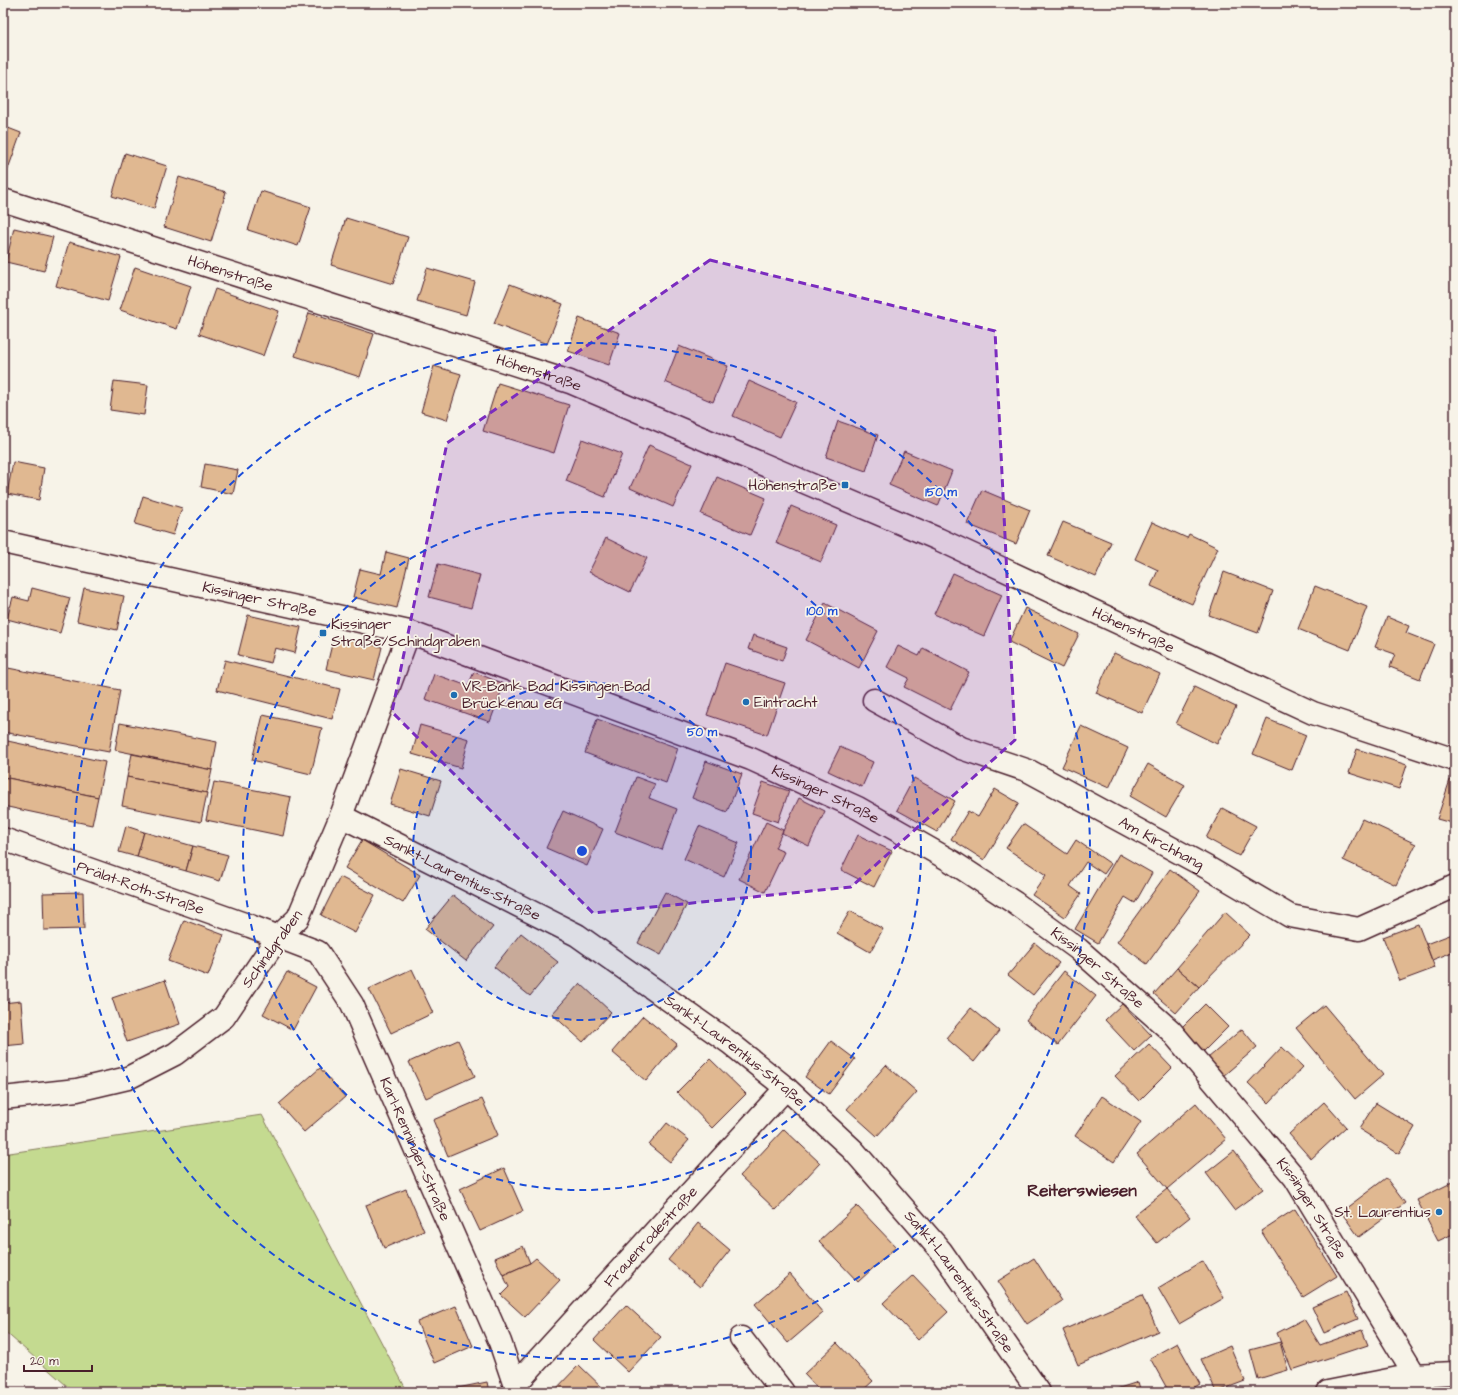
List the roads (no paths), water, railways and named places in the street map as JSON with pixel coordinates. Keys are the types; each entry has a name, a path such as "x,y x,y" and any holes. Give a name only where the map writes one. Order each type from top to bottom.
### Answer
{"street":[{"name":"Höhenstraße","path":"3,200 570,382 938,539 1313,713 1455,760"},
{"name":"Kissinger Straße","path":"3,542 409,632 751,759 858,808 951,861 1015,903 1078,949 1171,1031 1295,1178 1419,1384"},
{"name":"Schindgraben","path":"3,1098 77,1090 128,1078 175,1054 224,1017 278,936 298,918 341,816 409,632"},
{"name":"Am Kirchhang","path":"874,700 961,748 1029,771 1208,868 1290,916 1359,929 1455,886"},
{"name":"Sankt-Laurentius-Straße","path":"341,816 577,935 730,1043 786,1088 854,1150 941,1251 1039,1392"},
{"name":"Prälat-Roth-Straße","path":"3,839 278,936"},
{"name":"Karl-Renninger-Straße","path":"278,936 318,952 352,1004 500,1342 516,1388"},
{"name":"Frauenrodestraße","path":"516,1388 786,1088"},
{"path":"741,1338 784,1392"},
{"path":"1328,1392 1419,1384 1455,1373"}],"place":[{"name":"Höhenstraße","path":"845,485"},
{"name":"Kissinger Straße/Schindgraben","path":"323,633"},
{"name":"VR-Bank Bad Kissingen-Bad Brückenau eG","path":"454,695"},
{"name":"Eintracht","path":"746,702"},
{"name":"St. Laurentius","path":"1439,1212"}],"district":[{"name":"Reiterswiesen","path":"1082,1191"}]}
